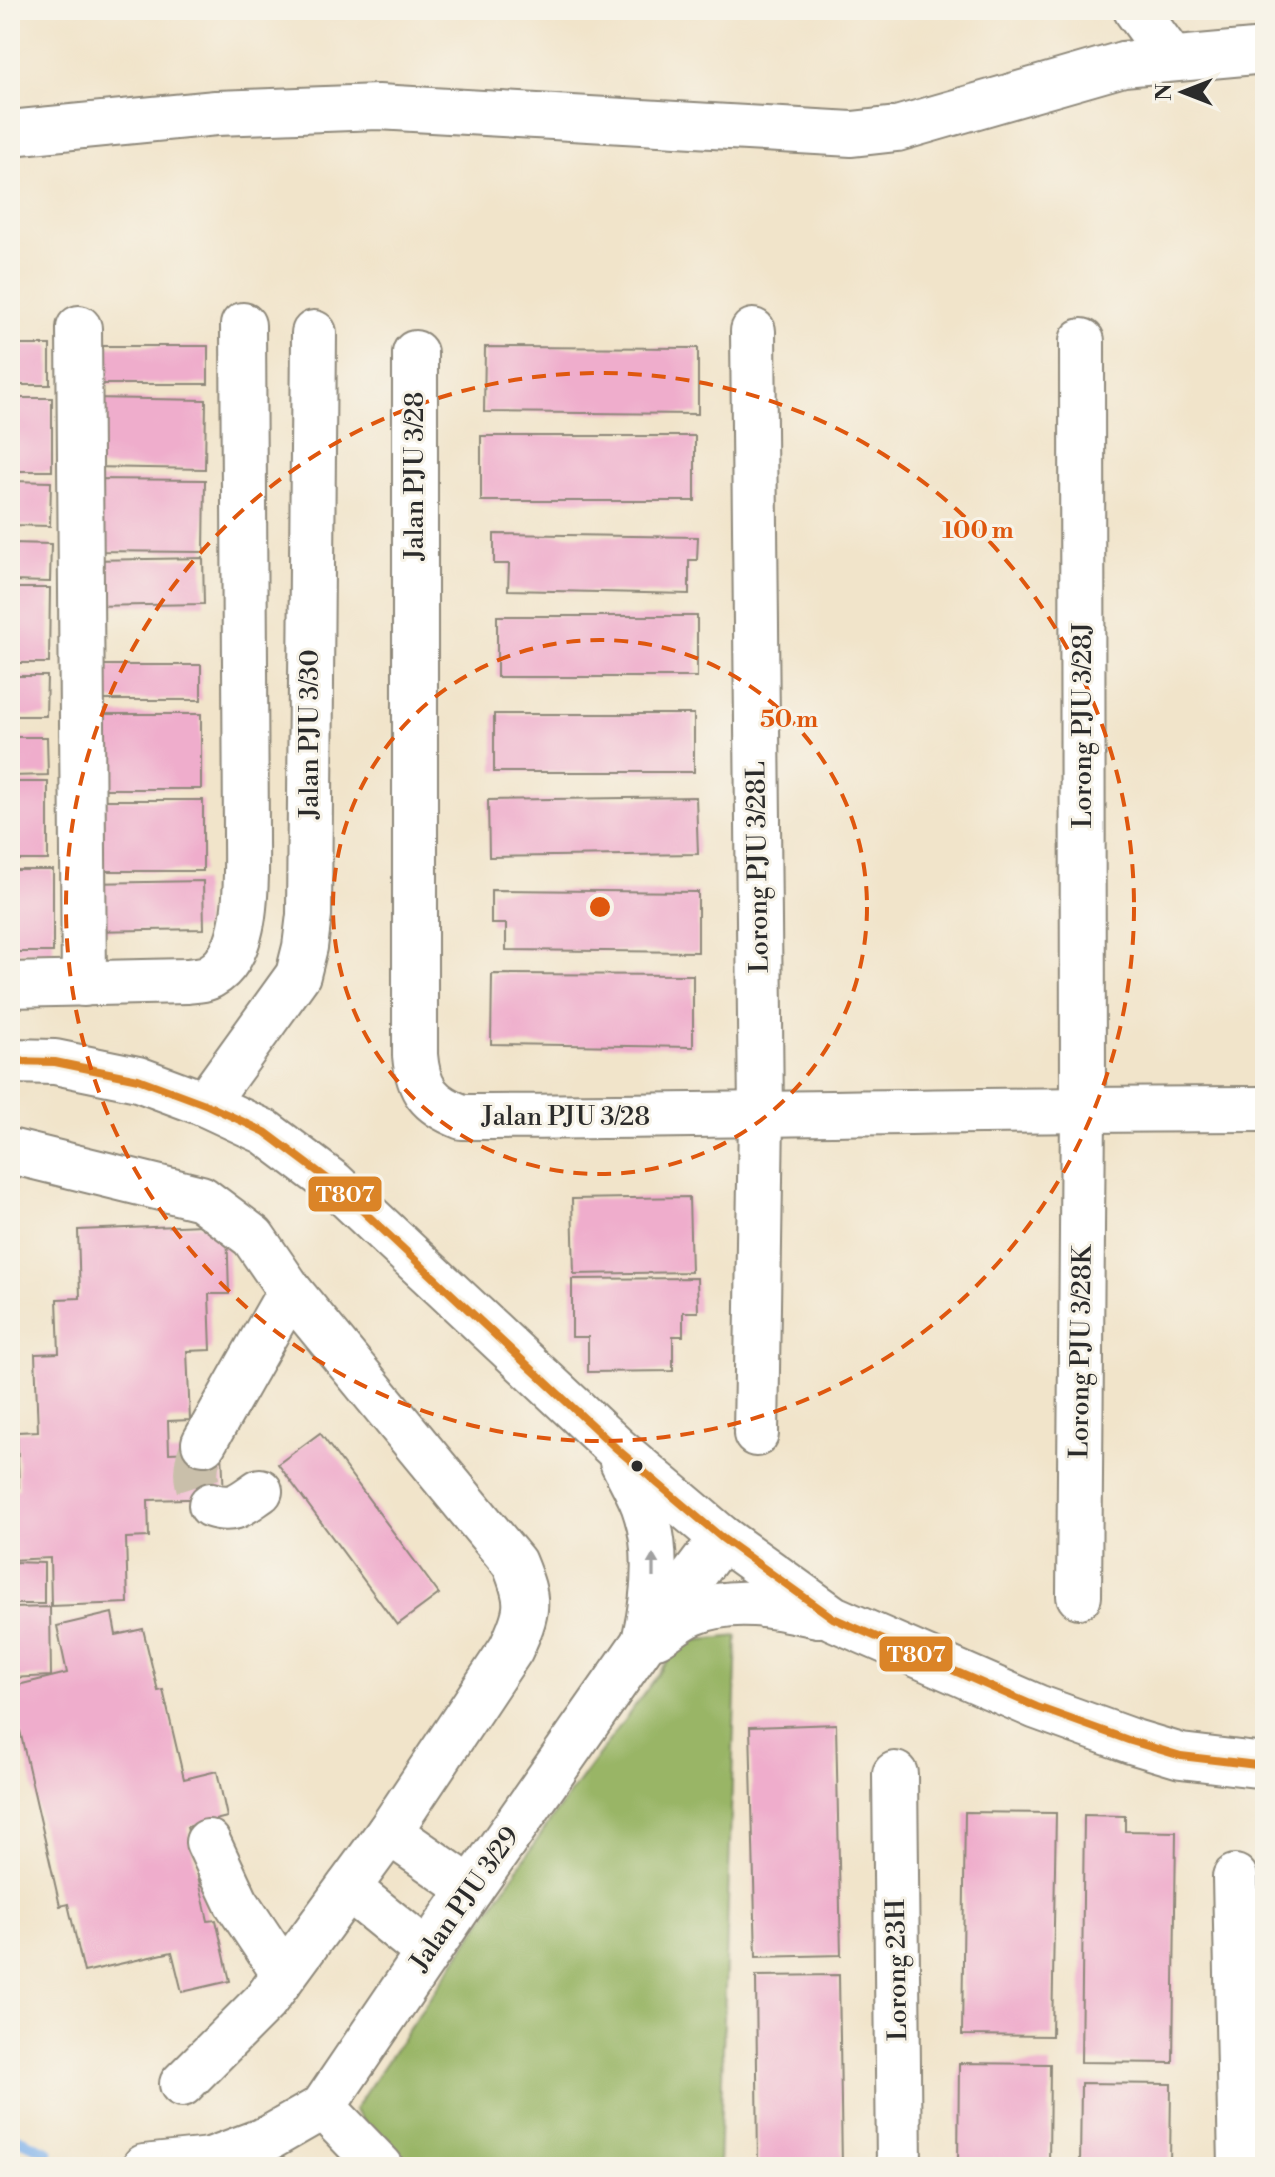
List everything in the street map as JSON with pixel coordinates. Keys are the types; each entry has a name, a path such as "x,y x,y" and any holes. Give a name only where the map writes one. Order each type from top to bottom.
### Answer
{"street":[{"path":"1136,10 1171,58"},
{"path":"10,133 216,113 378,107 852,134 897,129 1123,64 1265,51"},
{"path":"10,985 187,981 211,977 230,958 245,904 243,325"},
{"path":"79,328 84,984"},
{"name":"Lorong PJU 3/28L","path":"753,331 761,1116 756,1434"},
{"name":"Jalan PJU 3/30","path":"205,1104 298,975 305,947 309,915 314,333"},
{"name":"Lorong PJU 3/28J","path":"1082,341 1083,1109"},
{"name":"Jalan PJU 3/28","path":"415,353 416,1076 426,1095 442,1110 462,1117 1265,1109"},
{"path":"246,583 311,580"},
{"path":"246,655 310,655"},
{"path":"10,1061 55,1062 138,1079 205,1104 265,1132 333,1183 617,1449 722,1538 833,1618"},
{"name":"Lorong PJU 3/28K","path":"1079,1596 1083,1109"},
{"path":"10,1151 201,1198 253,1237 290,1291 514,1563 526,1592 524,1621 511,1649 389,1832 265,2001 182,2084"},
{"path":"204,1443 290,1291"},
{"path":"617,1449 646,1510 653,1541 652,1608 643,1643"},
{"path":"211,1505 225,1510 260,1491"},
{"name":"Jalan PJU 3/29","path":"144,2167 210,2160 269,2138 323,2107 643,1643 722,1538"},
{"path":"643,1643 693,1613 726,1605 761,1603 833,1618 1037,1707 1131,1741 1181,1756 1265,1766"},
{"name":"Lorong 23H","path":"895,1774 899,2167"},
{"path":"389,1832 471,1889"},
{"path":"208,1842 236,1902 284,1974"},
{"path":"1235,1877 1241,2167"},
{"path":"348,1888 427,1952"},
{"path":"323,2107 381,2167"}],"green space":[{"path":"737,1636 719,2167 400,2167 354,2110 552,1818 682,1642"}],"building":[{"path":"10,345 50,345 50,385 10,385"},
{"path":"93,346 208,346 208,384 93,384"},
{"path":"485,347 698,348 698,414 484,412"},
{"path":"10,398 52,398 52,471 10,471"},
{"path":"91,398 206,400 205,469 90,467"},
{"path":"481,436 695,436 695,501 481,501"},
{"path":"91,479 205,480 204,552 91,551"},
{"path":"10,481 51,482 50,526 10,525"},
{"path":"494,534 698,537 697,560 689,560 689,594 508,590 509,564 494,564"},
{"path":"10,543 51,544 50,582 10,581"},
{"path":"203,558 204,604 91,606 90,560"},
{"path":"10,588 50,588 49,663 10,663"},
{"path":"497,616 697,616 697,677 497,677"},
{"path":"89,665 201,665 201,700 89,700"},
{"path":"10,676 47,676 46,716 10,716"},
{"path":"88,714 201,714 201,789 88,789"},
{"path":"494,714 694,714 694,772 494,772"},
{"path":"10,737 47,737 48,775 10,776"},
{"path":"10,782 48,782 48,860 10,860"},
{"path":"696,797 698,854 489,857 488,800"},
{"path":"89,800 203,800 203,871 89,871"},
{"path":"10,870 53,870 53,952 10,952"},
{"path":"203,881 204,929 90,931 89,883"},
{"path":"491,890 698,892 698,952 506,950 506,924 491,924"},
{"path":"492,974 693,975 693,1047 491,1044"},
{"path":"689,1197 691,1272 574,1274 572,1199"},
{"path":"227,1224 229,1294 209,1294 211,1350 187,1351 190,1420 168,1421 169,1453 222,1451 224,1498 148,1500 149,1537 126,1538 128,1603 51,1606 50,1558 10,1560 10,1490 19,1489 17,1432 38,1431 35,1354 59,1353 57,1299 80,1298 78,1230"},
{"path":"697,1278 698,1312 683,1312 683,1336 673,1336 673,1371 588,1372 588,1337 572,1337 572,1279"},
{"path":"320,1433 439,1594 397,1625 278,1464"},
{"path":"10,1562 44,1563 44,1604 10,1604"},
{"path":"50,1607 51,1676 10,1678 10,1608"},
{"path":"112,1613 116,1635 143,1629 158,1691 163,1690 184,1779 217,1771 227,1817 187,1827 208,1921 216,1920 230,1981 182,1992 172,1952 84,1972 68,1904 60,1906 10,1687 67,1673 57,1626"},
{"path":"836,1724 841,1955 756,1957 750,1727"},
{"path":"965,1812 1056,1813 1052,2036 962,2035"},
{"path":"1084,1815 1125,1816 1125,1831 1176,1832 1173,2063 1081,2062"},
{"path":"839,1975 842,2167 758,2167 756,1976"},
{"path":"959,2063 1050,2064 1049,2167 958,2167"},
{"path":"1081,2083 1171,2084 1170,2167 1080,2167"}],"waterway":[{"path":"10,2135 48,2152"}],"tunnel":[{"path":"204,1443 196,1476 200,1491 211,1505"}],"transit line":[{"name":"T807","path":"10,1061 55,1062 138,1079 205,1104 265,1132 333,1183 617,1449 722,1538 833,1618 1037,1707 1131,1741 1181,1756 1265,1766"}]}
